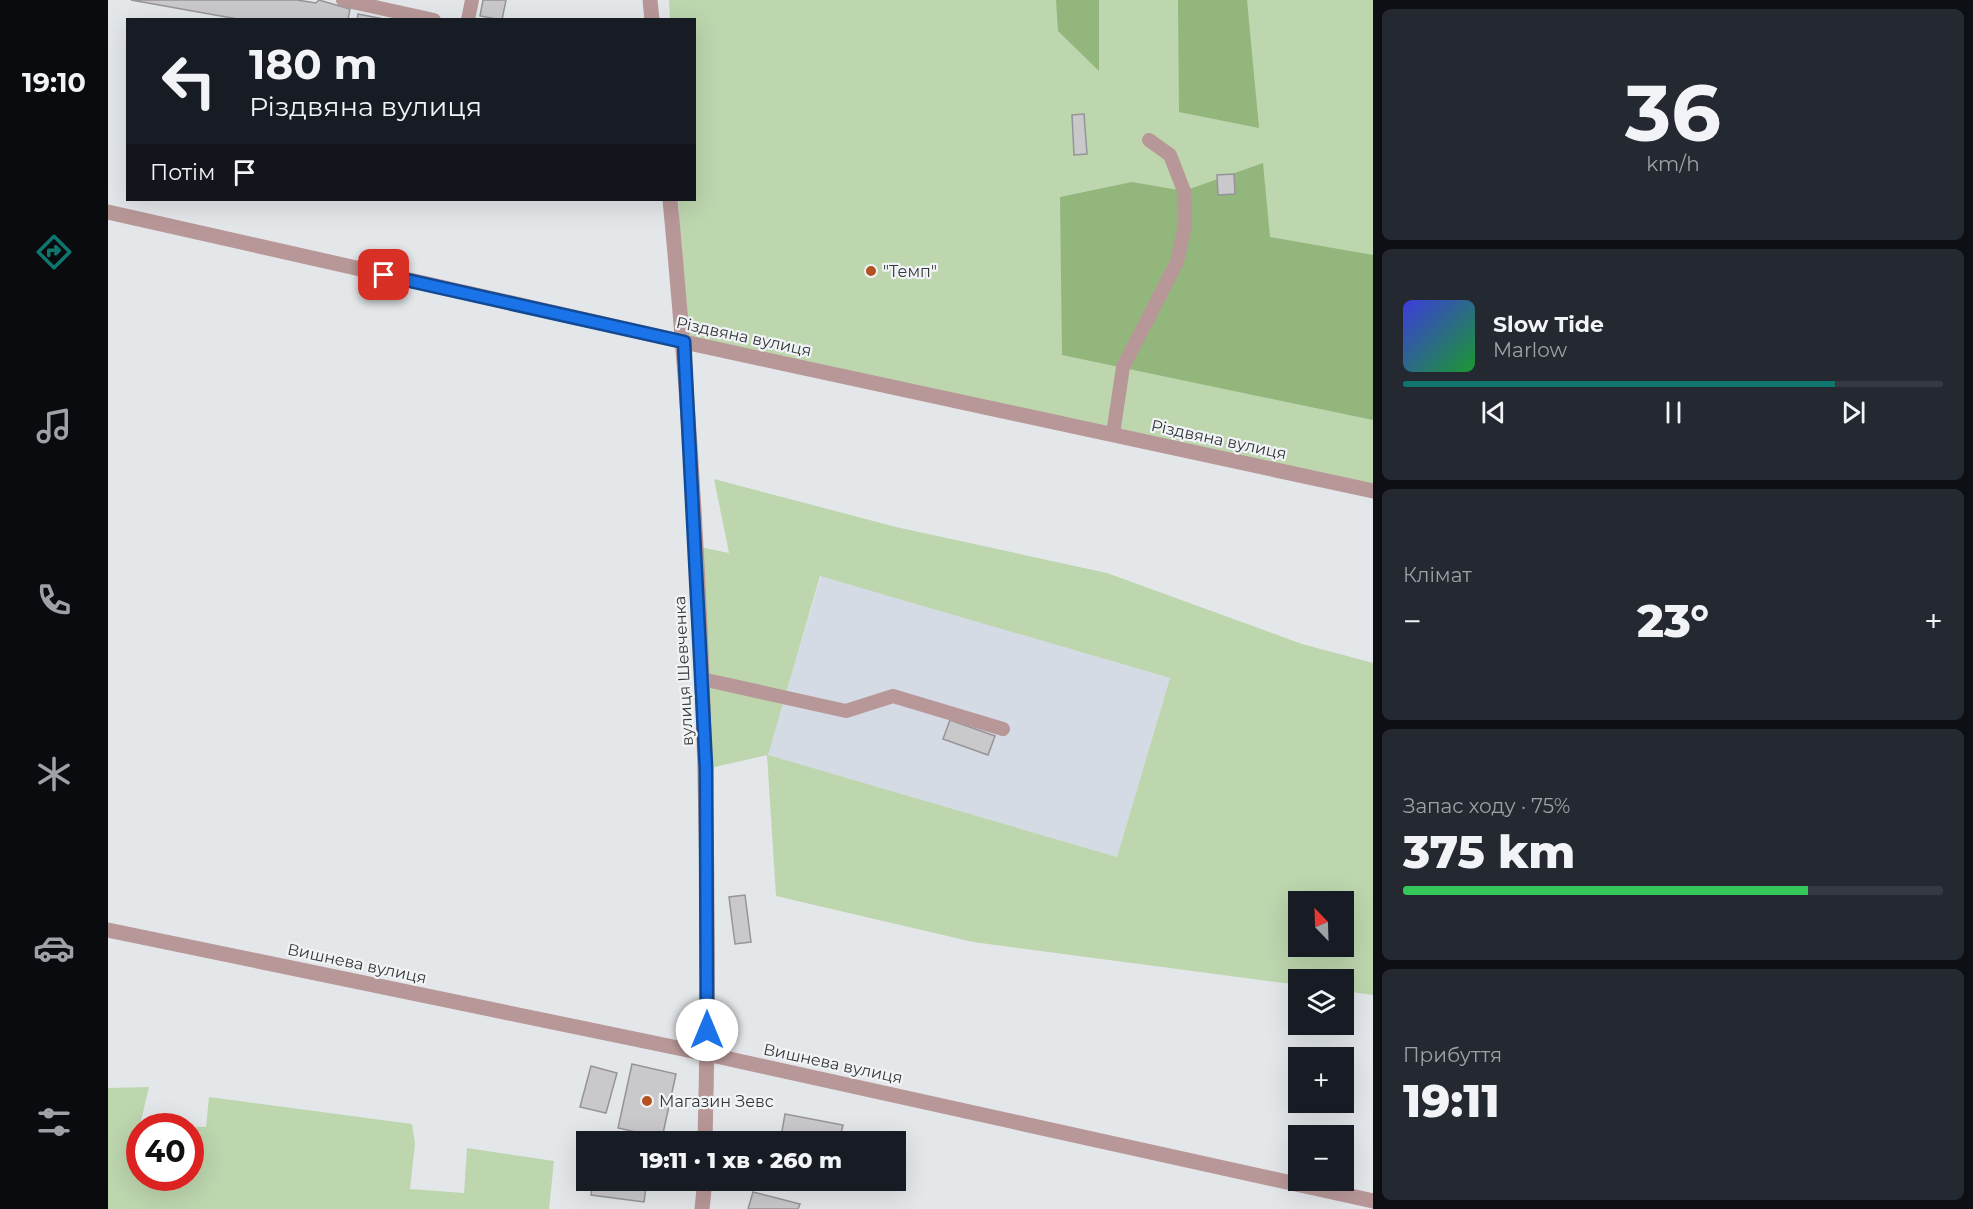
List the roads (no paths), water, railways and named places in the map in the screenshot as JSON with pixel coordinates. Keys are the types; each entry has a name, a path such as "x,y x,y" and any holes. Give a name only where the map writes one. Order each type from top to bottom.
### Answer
{"street":[{"path":"651,0 652,18"},
{"name":"вулиця Шевченка","path":"670,201 684,342 706,769 705,1131"},
{"name":"Різдвяна вулиця","path":"108,212 684,342 1373,491"},
{"name":"Вишнева вулиця","path":"108,930 707,1054 1373,1201"},
{"path":"702,1209 704,1191"}],"lane":[{"path":"343,0 425,18"},
{"path":"468,18 472,0"},
{"path":"1113,434 1123,367 1177,262 1185,225 1184,191 1170,155 1149,140"},
{"path":"702,679 846,711 893,696 1003,729"}],"place":[{"name":"\"Темп\"","path":"871,271"},
{"name":"Магазин Зевс","path":"647,1101"}]}
